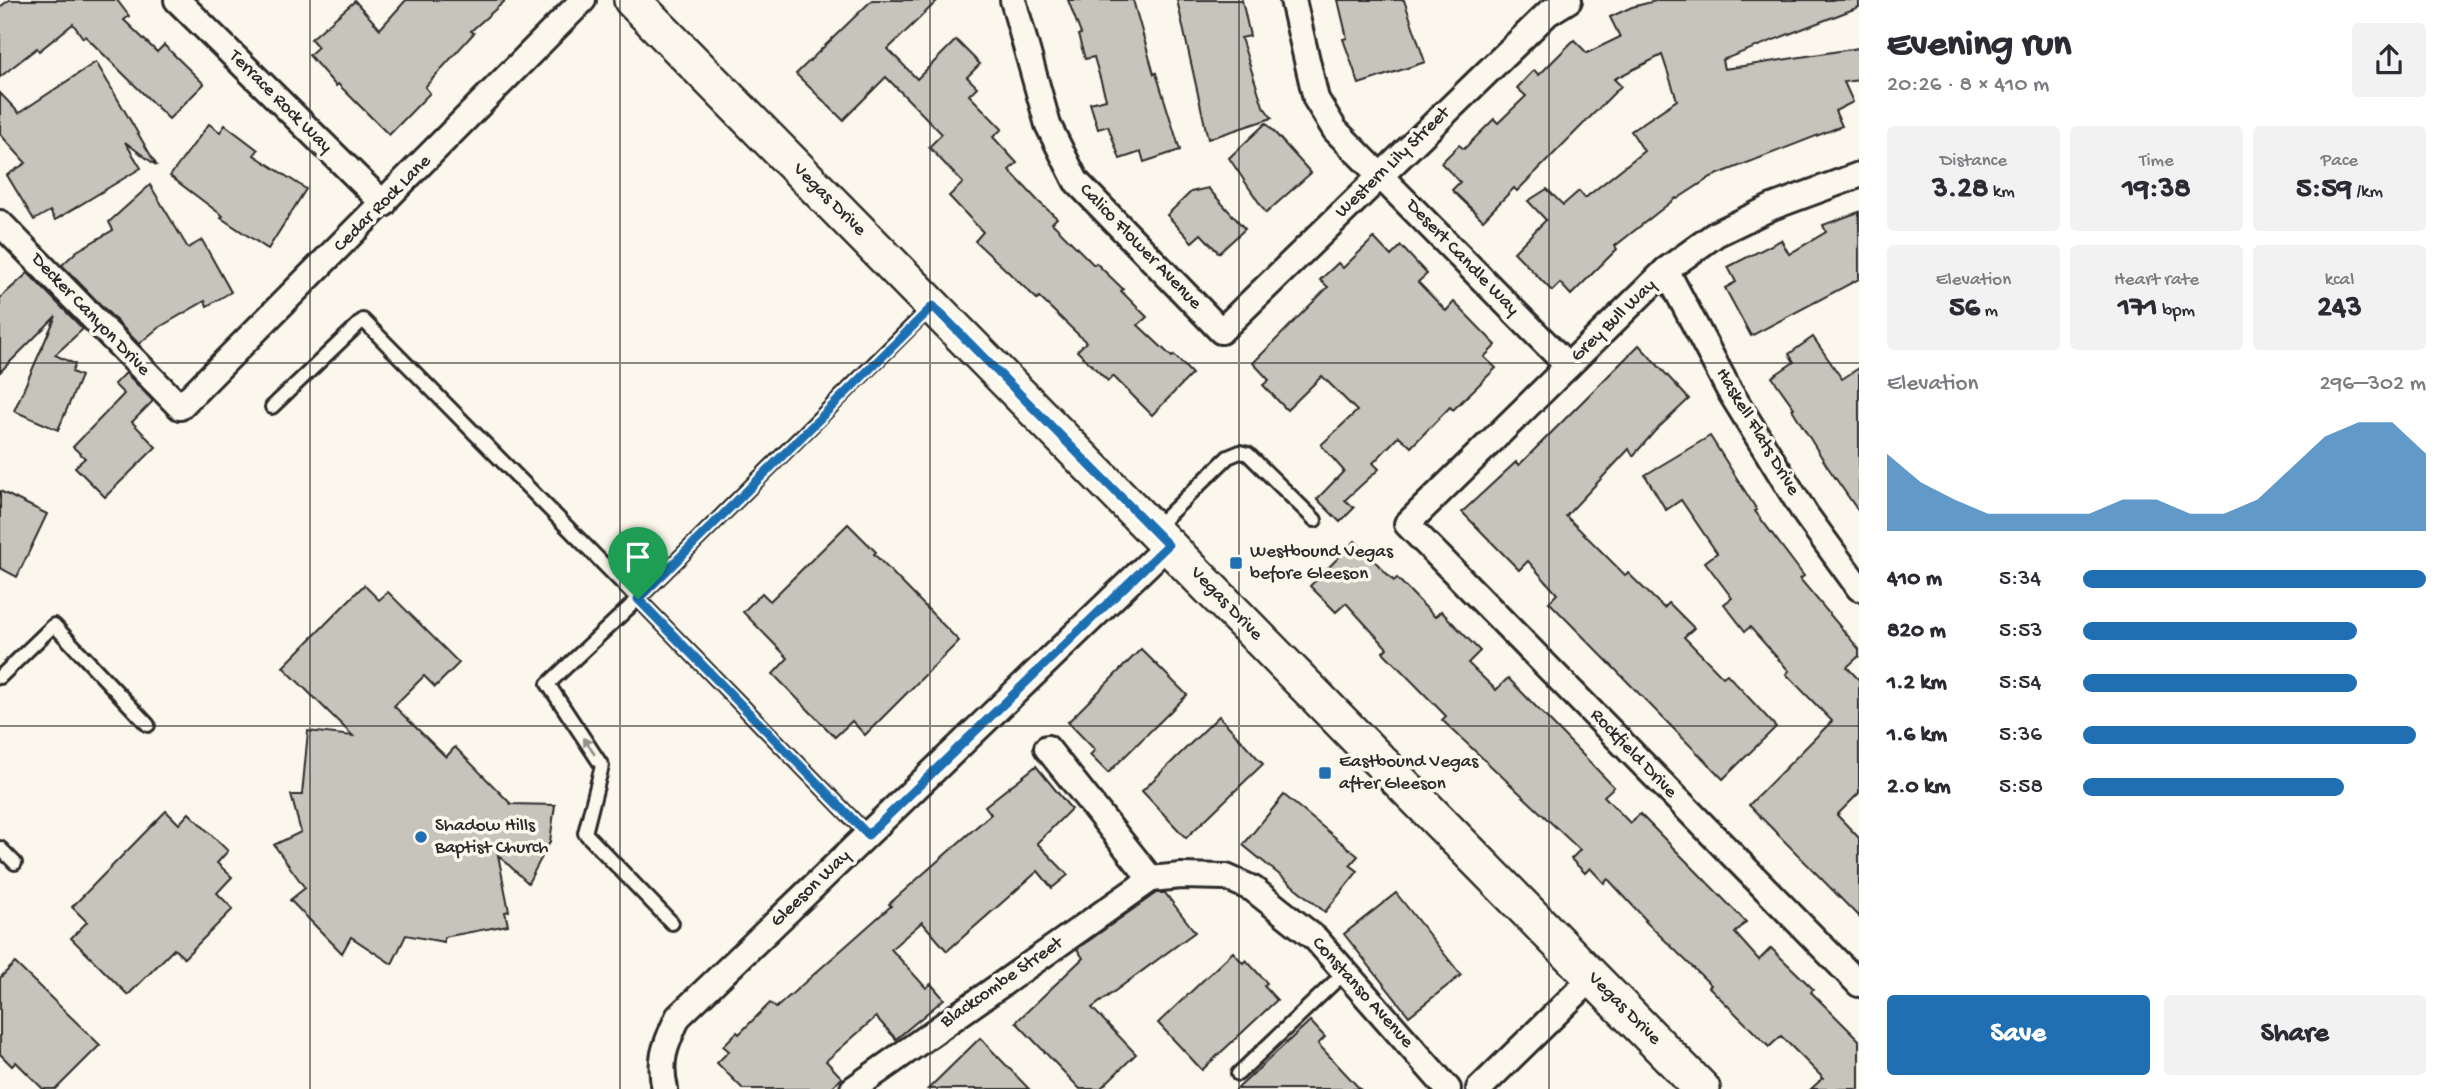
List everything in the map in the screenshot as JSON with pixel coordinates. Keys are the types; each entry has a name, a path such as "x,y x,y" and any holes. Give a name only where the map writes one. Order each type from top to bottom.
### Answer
{"main road":[{"name":"Vegas Drive","path":"632,0 1702,1089"}],"street":[{"name":"Terrace Rock Way","path":"177,0 384,204"},
{"name":"Cedar Rock Lane","path":"180,407 384,204 583,0"},
{"name":"Calico Flower Avenue","path":"1013,0 1048,125 1076,181 1221,331"},
{"name":"Desert Candle Way","path":"1293,0 1316,99 1335,130 1568,366"},
{"name":"Western Lily Street","path":"1221,331 1548,13 1569,0"},
{"name":"Grey Bull Way","path":"1407,524 1666,270 1716,233 1772,207 1859,175"},
{"name":"Decker Canyon Drive","path":"0,223 180,407"},
{"name":"Haskell Flats Drive","path":"1666,270 1729,390 1806,515 1859,588"},
{"name":"Rockfield Drive","path":"1407,524 1859,984"},
{"name":"Gleeson Way","path":"663,1081 664,1048 678,1017 868,835 1161,537"},
{"path":"1047,748 1151,879"},
{"name":"Constanso Avenue","path":"1151,879 1181,876 1226,877 1253,889 1316,939 1448,1089"},
{"name":"Blackcombe Street","path":"853,1089 880,1081 1151,879"},
{"path":"1479,1089 1593,977"}],"lane":[{"path":"672,923 585,833 602,766 548,684 638,599 933,306"},
{"path":"272,407 363,320 868,835"},
{"path":"1161,537 1228,457 1240,452 1248,454 1315,520"},
{"path":"0,677 54,625 148,725"},
{"path":"0,848 15,863"},
{"path":"1238,1074 1345,972"}],"building":[{"path":"9,0 117,0 129,16 124,20 157,52 164,45 204,84 169,119 85,36 83,38 73,24 0,77 0,7"},
{"path":"406,0 506,0 471,31 474,33 425,87 430,93 389,135 338,84 336,86 309,55 318,47 311,39 355,1 380,29"},
{"path":"872,0 938,0 888,49 917,79 956,40 980,64 967,77 977,87 969,95 1002,129 993,137 1017,163 1009,170 1057,218 1052,223 1094,265 1096,263 1123,289 1121,291 1147,317 1138,325 1192,374 1152,415 1113,376 1108,381 1077,351 1086,342 975,241 983,232 949,196 963,183 929,147 942,134 886,77 843,120 796,74"},
{"path":"1068,0 1133,0 1180,150 1144,162 1141,152 1120,159 1108,126 1098,129 1090,103 1106,99 1094,57 1085,59 1078,35 1081,34"},
{"path":"1177,0 1242,0 1250,36 1241,38 1263,106 1272,118 1208,139"},
{"path":"1338,0 1404,0 1425,62 1359,84 1343,39 1347,38"},
{"path":"1659,0 1859,0 1859,7 1722,60 1724,69 1859,48 1859,80 1844,82 1853,102 1835,111 1842,126 1711,177 1676,198 1615,246 1617,249 1571,295 1560,283 1552,291 1514,252 1546,220 1528,201 1547,189 1563,205 1579,191 1585,198 1644,151 1631,131 1677,100 1662,55 1614,79 1621,86 1517,191 1514,188 1483,220 1452,190 1460,182 1441,163 1459,145 1464,149 1494,119 1498,123 1526,96 1517,88 1534,70 1539,75 1574,40 1587,53 1620,37 1610,17 1632,7"},
{"path":"96,62 157,166 125,142 141,168 55,220 50,211 34,220 7,175 26,163 0,134 0,93 19,113"},
{"path":"1266,123 1311,173 1266,213 1229,158"},
{"path":"209,124 220,132 225,125 258,150 254,155 306,189 268,249 221,218 223,216 170,176"},
{"path":"150,185 188,248 202,240 231,292 207,306 205,301 158,328 139,344 62,265 77,251 113,230 109,222"},
{"path":"1208,188 1245,229 1219,253 1201,234 1192,242 1167,215 1191,192"},
{"path":"1859,212 1859,279 1751,336 1725,288 1736,282 1728,267 1781,240 1789,254 1826,232 1823,225"},
{"path":"1374,238 1391,256 1401,246 1427,274 1418,282 1446,311 1454,302 1496,345 1484,357 1496,368 1453,410 1450,407 1411,447 1399,436 1373,463 1379,469 1345,500 1354,508 1340,522 1317,499 1344,471 1321,445 1357,411 1322,376 1287,410 1263,385 1269,380 1253,363 1328,287 1320,280 1338,263 1343,268"},
{"path":"28,273 83,329 55,355 75,364 72,372 81,376 58,430 14,411 56,316 0,372 0,298"},
{"path":"1813,337 1842,379 1859,368 1859,512 1772,377 1794,362 1789,354"},
{"path":"1639,345 1689,399 1633,456 1629,449 1566,516 1625,575 1628,573 1664,608 1669,603 1694,628 1684,637 1723,677 1727,674 1776,727 1723,779 1549,602 1557,594 1528,561 1519,570 1462,512 1516,462 1519,465"},
{"path":"126,373 153,401 132,422 156,447 105,497 75,467 85,458 73,447 124,394 114,384"},
{"path":"1710,436 1757,510 1755,511 1804,576 1800,579 1859,649 1859,656 1847,667 1859,680 1859,793 1837,815 1859,838 1859,917 1749,805 1832,721 1786,674 1789,671 1750,627 1745,631 1724,604 1732,598 1705,562 1717,553 1681,500 1666,510 1645,475"},
{"path":"0,491 47,514 17,577 0,568"},
{"path":"848,524 959,641 865,735 852,721 835,737 773,674 788,658 743,612 762,593 770,601"},
{"path":"1355,541 1394,581 1397,578 1435,617 1441,611 1480,651 1468,663 1496,690 1508,678 1614,787 1604,796 1630,823 1640,814 1746,922 1735,933 1759,960 1771,948 1813,989 1811,992 1859,1040 1859,1089 1811,1089 1823,1078 1781,1036 1769,1047 1709,987 1711,985 1645,921 1608,879 1604,883 1590,868 1585,873 1571,859 1580,850 1442,720 1446,716 1383,652 1387,648 1346,603 1336,612 1310,586"},
{"name":"Shadow Hills Baptist Church","path":"364,585 379,600 388,592 459,663 435,687 424,676 394,706 446,757 455,747 511,804 555,805 550,842 528,883 498,855 509,911 505,912 508,925 444,937 444,942 406,935 392,964 351,937 342,953 290,900 305,888 274,845 301,832 291,795 302,795 308,731 353,736 283,667"},
{"path":"1141,649 1187,695 1108,773 1090,755 1095,750 1068,722"},
{"path":"1219,716 1263,764 1186,838 1142,791"},
{"path":"1036,766 1071,809 1037,843 1068,875 1052,888 1038,871 947,951 922,922 891,949 926,988 931,984 944,999 896,1039 876,1017 826,1061 842,1078 830,1089 743,1089 717,1063 729,1051 723,1046 770,1003 776,1008 891,906 889,904 991,814 985,806"},
{"path":"1284,795 1358,856 1350,865 1358,871 1325,912 1243,845"},
{"path":"166,811 179,824 189,813 228,851 217,863 232,877 217,893 233,909 184,958 174,949 128,995 71,938 87,922 72,907"},
{"path":"1156,893 1165,893 1195,932 1092,1008 1136,1054 1100,1089 1080,1089 1016,1022 1083,958 1077,949"},
{"path":"1396,893 1461,975 1409,1016 1344,934"},
{"path":"1233,952 1243,963 1246,960 1267,983 1264,986 1277,1000 1202,1070 1158,1023"},
{"path":"15,963 100,1045 56,1089 43,1089 16,1062 12,1066 0,1054 0,978"},
{"path":"1310,1021 1325,1037 1318,1044 1360,1089 1237,1089"},
{"path":"980,1038 1029,1089 928,1089"}],"place":[{"name":"Westbound Vegas before Gleeson","path":"1236,563"},
{"name":"Eastbound Vegas after Gleeson","path":"1325,773"},
{"name":"Shadow Hills Baptist Church","path":"421,837"}],"route":[{"path":"933,306 1168,545 868,835 638,599 933,306"}]}
